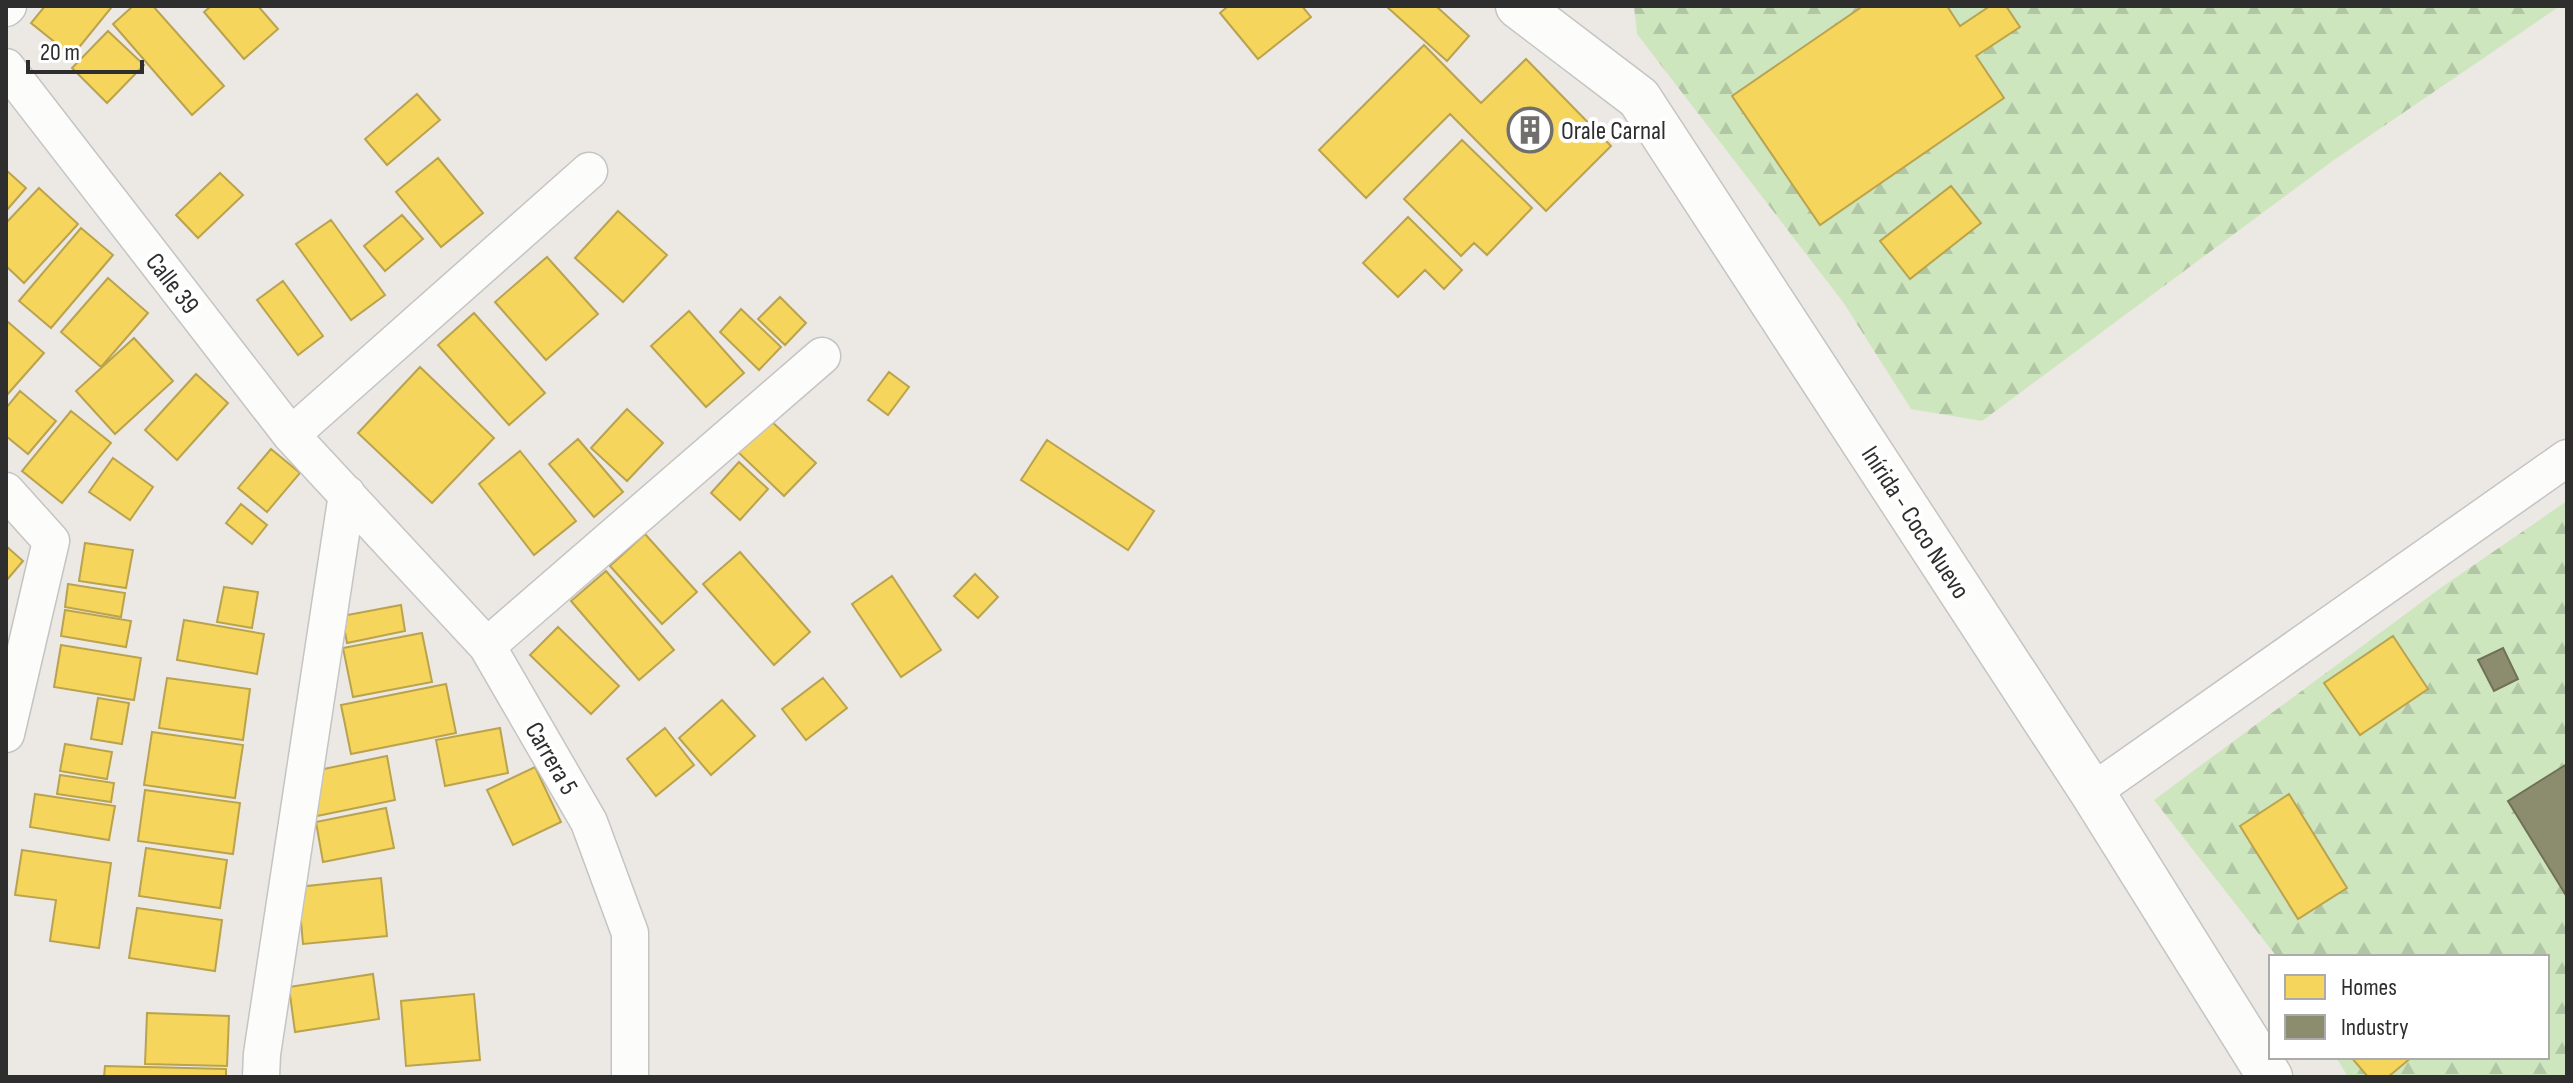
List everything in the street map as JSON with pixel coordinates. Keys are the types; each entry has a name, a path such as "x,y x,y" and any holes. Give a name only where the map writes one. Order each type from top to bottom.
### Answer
{"street":[{"name":"Inírida - Coco Nuevo","path":"1518,6 1639,98 2092,792 2270,1077"},
{"name":"Calle 39","path":"6,67 291,435 347,494"},
{"path":"291,435 589,171"},
{"path":"487,646 822,356"},
{"path":"2092,792 2567,458"},
{"path":"6,491 51,541 6,734"},
{"path":"261,1077 347,494"},
{"name":"Carrera 5","path":"347,494 487,646 589,822 630,933 630,1077"}],"green space":[{"path":"1634,6 2560,6 2331,162 1982,421 1911,409 1843,302 1637,34"},
{"path":"2567,501 2567,1077 2348,1077 2337,1059 2549,1059 2549,955 2275,955 2154,800 2442,587"}],"building: Homes":[{"path":"45,6 111,8 72,56 31,23"},
{"path":"133,6 153,6 224,86 192,115 113,24"},
{"path":"211,6 258,6 278,29 244,59 204,12"},
{"path":"1228,6 1302,6 1311,17 1258,59 1220,13"},
{"path":"1386,6 1436,6 1469,36 1447,61"},
{"path":"1863,6 1947,6 1960,26 1990,6 2006,6 2020,27 1976,56 2004,98 1820,225 1732,96"},
{"path":"108,31 144,65 107,103 72,68"},
{"name":"Orale Carnal","path":"1424,45 1481,103 1526,59 1611,146 1546,211 1450,114 1366,198 1319,150"},
{"path":"417,94 440,120 387,165 365,139"},
{"path":"1462,140 1532,208 1487,255 1474,243 1461,256 1404,199"},
{"path":"438,158 483,213 441,247 396,192"},
{"path":"6,170 26,188 6,211"},
{"path":"220,173 243,195 198,238 176,215"},
{"path":"1951,186 1981,223 1910,279 1880,241"},
{"path":"39,188 78,224 24,283 6,266 6,223"},
{"path":"618,211 667,255 623,302 575,258"},
{"path":"402,215 423,239 385,271 364,246"},
{"path":"1408,217 1462,270 1444,289 1425,270 1398,297 1363,263"},
{"path":"331,220 385,295 351,320 296,244"},
{"path":"81,228 113,255 51,328 19,301"},
{"path":"547,257 598,314 546,360 495,302"},
{"path":"108,278 148,313 101,367 61,332"},
{"path":"283,281 323,336 298,355 257,300"},
{"path":"780,297 806,323 785,345 758,319"},
{"path":"741,309 781,347 759,370 720,332"},
{"path":"689,311 744,373 706,407 651,346"},
{"path":"474,313 545,393 509,425 438,345"},
{"path":"8,322 44,353 6,396 6,324"},
{"path":"134,338 173,381 115,434 76,391"},
{"path":"420,367 494,438 432,503 358,433"},
{"path":"889,372 909,387 888,415 868,400"},
{"path":"196,374 228,403 177,460 145,430"},
{"path":"20,391 56,421 28,454 6,436 6,408"},
{"path":"627,409 663,443 627,481 591,448"},
{"path":"71,411 111,443 62,503 22,471"},
{"path":"769,419 816,463 784,496 738,452"},
{"path":"578,439 623,492 594,517 549,464"},
{"path":"1047,440 1154,511 1128,550 1021,480"},
{"path":"271,449 300,473 267,512 238,488"},
{"path":"520,451 576,521 534,555 479,484"},
{"path":"113,458 153,487 130,520 89,492"},
{"path":"739,462 768,489 740,520 711,493"},
{"path":"241,504 267,525 252,544 226,523"},
{"path":"645,534 697,592 662,624 610,566"},
{"path":"85,543 133,550 126,588 79,581"},
{"path":"6,546 23,561 6,581"},
{"path":"740,552 810,632 774,665 703,584"},
{"path":"606,571 674,650 639,680 571,601"},
{"path":"975,574 998,597 978,618 954,596"},
{"path":"892,576 941,650 901,677 852,604"},
{"path":"68,584 125,593 121,617 65,607"},
{"path":"224,587 258,592 252,628 217,622"},
{"path":"401,605 405,631 347,643 342,616"},
{"path":"65,610 131,621 126,647 61,636"},
{"path":"184,620 264,634 257,674 177,660"},
{"path":"558,627 619,686 591,714 530,655"},
{"path":"422,633 432,682 353,697 343,648"},
{"path":"2393,636 2428,689 2360,735 2324,683"},
{"path":"61,645 141,658 134,700 54,687"},
{"path":"167,678 250,689 243,740 159,728"},
{"path":"823,678 847,708 806,740 782,709"},
{"path":"446,684 456,733 351,754 341,705"},
{"path":"98,698 129,703 122,744 91,739"},
{"path":"722,700 755,736 711,775 679,738"},
{"path":"500,728 508,773 445,786 436,740"},
{"path":"665,728 694,765 656,796 627,759"},
{"path":"152,732 243,745 235,798 144,785"},
{"path":"65,744 112,752 107,779 60,771"},
{"path":"387,756 395,800 317,816 309,772"},
{"path":"535,767 561,822 513,845 487,790"},
{"path":"60,775 114,783 111,802 57,794"},
{"path":"145,790 240,803 233,854 138,841"},
{"path":"35,794 115,806 109,840 30,827"},
{"path":"2289,794 2347,888 2298,919 2240,826"},
{"path":"386,808 394,848 323,862 316,822"},
{"path":"146,848 227,860 220,908 139,896"},
{"path":"22,850 111,863 99,948 50,941 56,900 15,895"},
{"path":"381,878 387,936 303,944 298,887"},
{"path":"137,908 222,920 215,971 129,958"},
{"path":"373,974 379,1019 295,1032 289,987"},
{"path":"474,994 480,1060 406,1066 401,1001"},
{"path":"147,1013 229,1016 227,1066 145,1064"},
{"path":"2353,1059 2410,1059 2388,1077 2368,1077"},
{"path":"105,1066 226,1069 226,1077 104,1077"}],"building: Industry":[{"path":"2503,648 2518,679 2494,691 2478,660"},
{"path":"2567,764 2567,897 2508,801"}],"place":[{"name":"Orale Carnal","path":"1530,130"}]}
